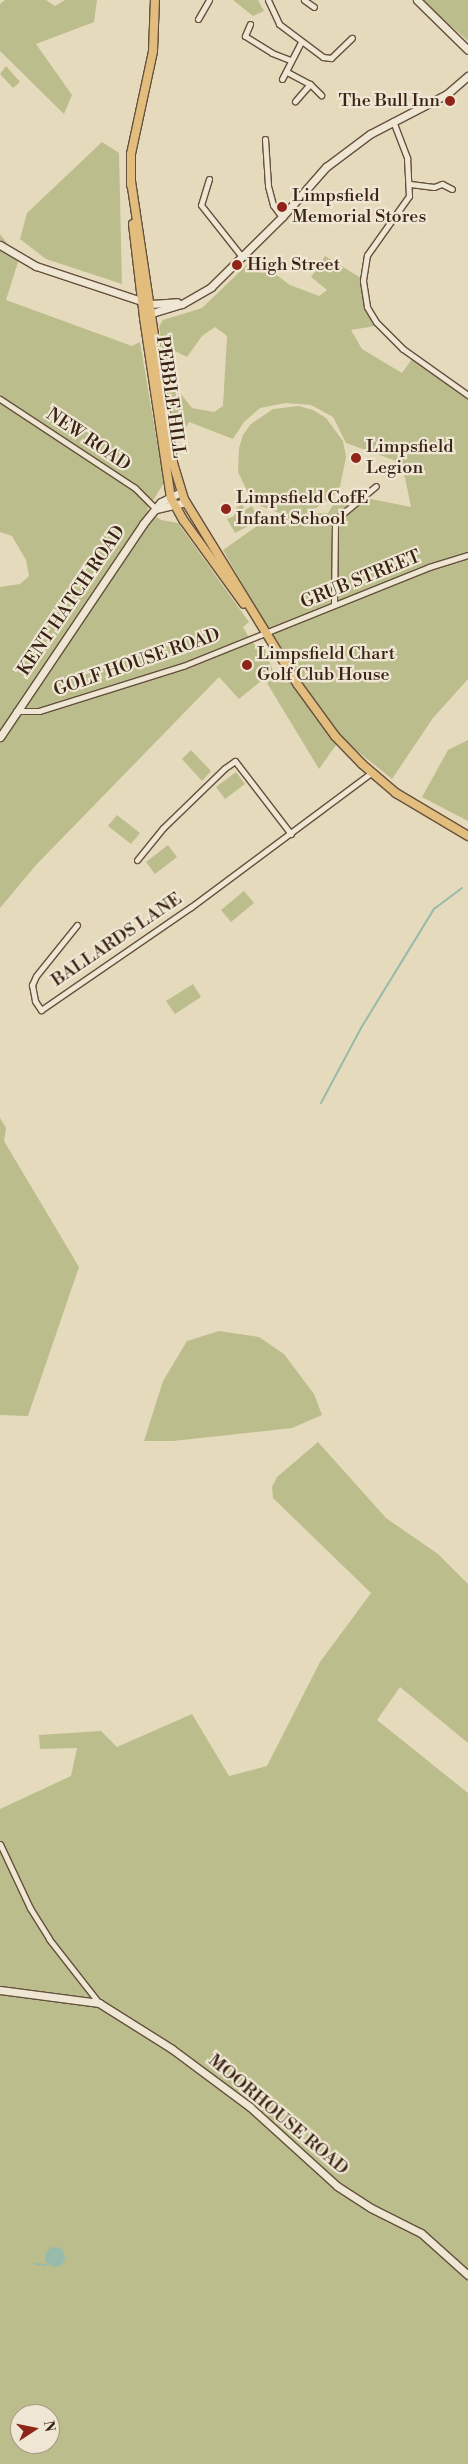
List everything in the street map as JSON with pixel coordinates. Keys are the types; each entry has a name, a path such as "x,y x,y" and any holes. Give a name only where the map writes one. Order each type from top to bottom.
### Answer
{"main road":[{"path":"131,182 131,154 153,51 155,0"},
{"path":"417,0 468,50"},
{"path":"0,245 36,266 142,304 152,313 188,301 211,287 242,257 282,217 326,167 370,134 447,94 468,76"},
{"name":"PEBBLE HILL","path":"131,182 170,440 183,497 259,623"},
{"name":"PEBBLE HILL","path":"131,182 142,304 171,498"},
{"path":"150,304 188,301"},
{"path":"156,509 176,507 183,497"},
{"name":"KENT HATCH ROAD","path":"0,737 2,727 16,711 156,509 171,498 183,497"},
{"path":"171,498 259,623 318,714 372,773 415,807 468,836"},
{"name":"MOORHOUSE ROAD","path":"0,1990 99,2003 172,2049 250,2107 337,2186 371,2208 421,2233 468,2275"}],"street":[{"path":"198,19 209,0"},
{"path":"268,0 278,24 301,42 331,58 352,38"},
{"path":"304,0 314,7"},
{"path":"250,24 245,36 272,53 290,60"},
{"path":"282,78 301,42"},
{"path":"286,72 310,84 320,95"},
{"path":"295,101 310,84"},
{"path":"393,121 407,158 410,184 409,196 367,255 363,281 367,307 376,322 403,350 468,395"},
{"path":"265,139 268,186 273,205 282,217"},
{"path":"209,179 201,205 242,257"},
{"path":"410,184 434,187 442,184 452,189"},
{"path":"142,304 150,304"},
{"name":"NEW ROAD","path":"0,399 135,488 156,509"},
{"path":"334,605 335,520 376,486"},
{"name":"GRUB STREET","path":"266,634 429,567 468,555"},
{"name":"GOLF HOUSE ROAD","path":"16,711 39,711 183,666 266,634"},
{"path":"137,860 167,824 225,768 235,761 291,834"},
{"name":"BALLARDS LANE","path":"77,925 36,976 32,985 35,1000 41,1010 184,912 372,773"},
{"path":"0,1844 44,1932 99,2003"}],"shaded area":[{"path":"5,0 46,0 55,6 65,0 97,0 94,22 36,44 72,95 64,114 0,51 0,4"},
{"path":"233,0 258,0 264,11 253,16"},
{"path":"423,0 468,0 468,41 426,4"},
{"path":"6,66 20,82 13,88 0,74"},
{"path":"102,142 119,153 122,284 46,259 20,239 27,213"},
{"path":"0,234 19,259 6,300 132,346 140,342 164,483 147,510 161,520 178,523 249,622 243,627 252,643 264,647 273,671 239,699 219,677 36,865 0,908 0,587 20,584 29,576 26,560 12,536 0,532"},
{"path":"325,256 361,278 364,306 375,326 351,330 362,349 402,373 412,359 468,399 468,679 433,718 392,779 341,738 319,769 267,683 290,667 223,550 271,516 285,515 261,506 250,497 238,472 239,448 243,435 251,424 273,409 299,406 313,410 326,418 343,441 346,457 340,487 331,499 306,514 328,513 338,497 346,494 411,507 402,463 346,443 333,417 311,405 286,403 260,408 244,422 233,439 189,422 179,441 175,440 159,326 163,320 202,308 254,258 290,285 319,296 327,290 311,277","holes":["215,327 227,336 223,406 214,412 192,408 177,389 171,354 175,351 187,357 202,336"]},
{"path":"242,504 245,510 252,506 259,520 235,533 227,519 234,516 236,508"},
{"path":"468,740 468,821 422,797 448,750"},
{"path":"191,750 211,771 202,781 182,759"},
{"path":"236,772 245,784 225,799 216,787"},
{"path":"117,815 140,833 131,844 108,826"},
{"path":"168,845 177,857 155,874 146,862"},
{"path":"244,891 254,903 231,922 221,910"},
{"path":"193,984 201,997 175,1014 166,1001"},
{"path":"0,1118 6,1128 4,1141 79,1267 28,1416 0,1415"},
{"path":"219,1331 259,1337 284,1354 314,1394 322,1415 292,1428 173,1441 144,1441 163,1381 187,1341"},
{"path":"318,1442 386,1518 438,1554 468,1584 468,1743 400,1687 377,1720 468,1793 468,2464 0,2464 0,1809 71,1776 77,1748 40,1749 39,1735 101,1731 117,1747 192,1714 229,1776 267,1766 320,1662 371,1593 273,1498 272,1487 277,1477"},
{"path":"55,2247 62,2250 65,2257 62,2264 55,2267 48,2264 45,2257 48,2250"}],"waterway":[{"path":"321,1103 361,1028 434,909 462,888"},
{"path":"35,2264 46,2265"}],"place":[{"name":"The Bull Inn","path":"450,101"},
{"name":"Limpsfield Memorial Stores","path":"282,207"},
{"name":"High Street","path":"237,265"},
{"name":"Limpsfield Legion","path":"356,458"},
{"name":"Limpsfield CofE Infant School","path":"226,509"},
{"name":"Limpsfield Chart Golf Club House","path":"247,665"}]}
